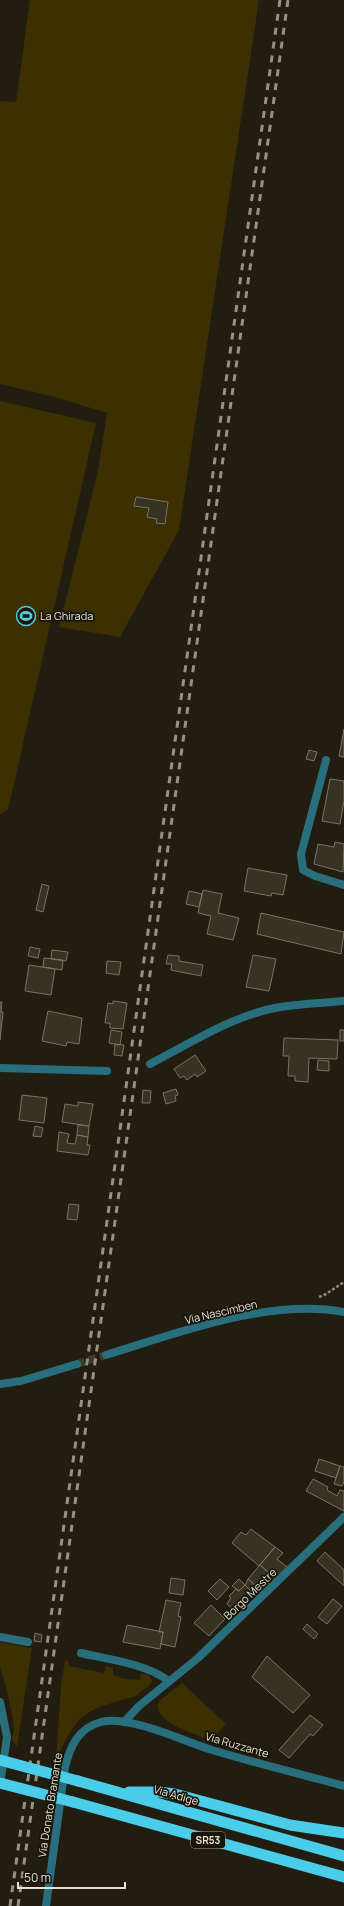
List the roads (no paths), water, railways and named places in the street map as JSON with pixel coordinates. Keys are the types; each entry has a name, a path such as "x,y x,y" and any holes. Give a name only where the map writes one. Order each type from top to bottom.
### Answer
{"highway":[{"name":"Via Adige","path":"0,1760 344,1856"},
{"name":"SR53","path":"0,1784 73,1802 344,1877"},
{"path":"117,1792 167,1793 290,1825 344,1834"}],"street":[{"path":"326,760 301,854 303,870 315,876 344,885"},
{"path":"150,1064 218,1028 247,1017 279,1008 344,1001"},
{"path":"0,1068 108,1070"},
{"name":"Via Nascimben","path":"106,1355 191,1329 254,1314 313,1308 344,1312"},
{"path":"0,1384 21,1381 77,1364"},
{"name":"Borgo Mestre","path":"124,1722 130,1713 198,1658 342,1522"},
{"path":"0,1638 28,1642"},
{"path":"81,1653 146,1668 158,1672 169,1681"},
{"path":"0,1702 7,1737 0,1784"},
{"name":"Via Donato Bramante","path":"46,1906 65,1767 69,1752 80,1734 89,1727 100,1722 112,1720 124,1722"},
{"name":"Via Ruzzante","path":"124,1722 143,1726 212,1750 344,1786"}],"tunnel":[{"path":"77,1364 106,1355"}],"railway":[{"path":"10,1906 280,0"},
{"path":"18,1906 288,0"}],"place":[{"name":"La Ghirada","path":"26,616"}]}
